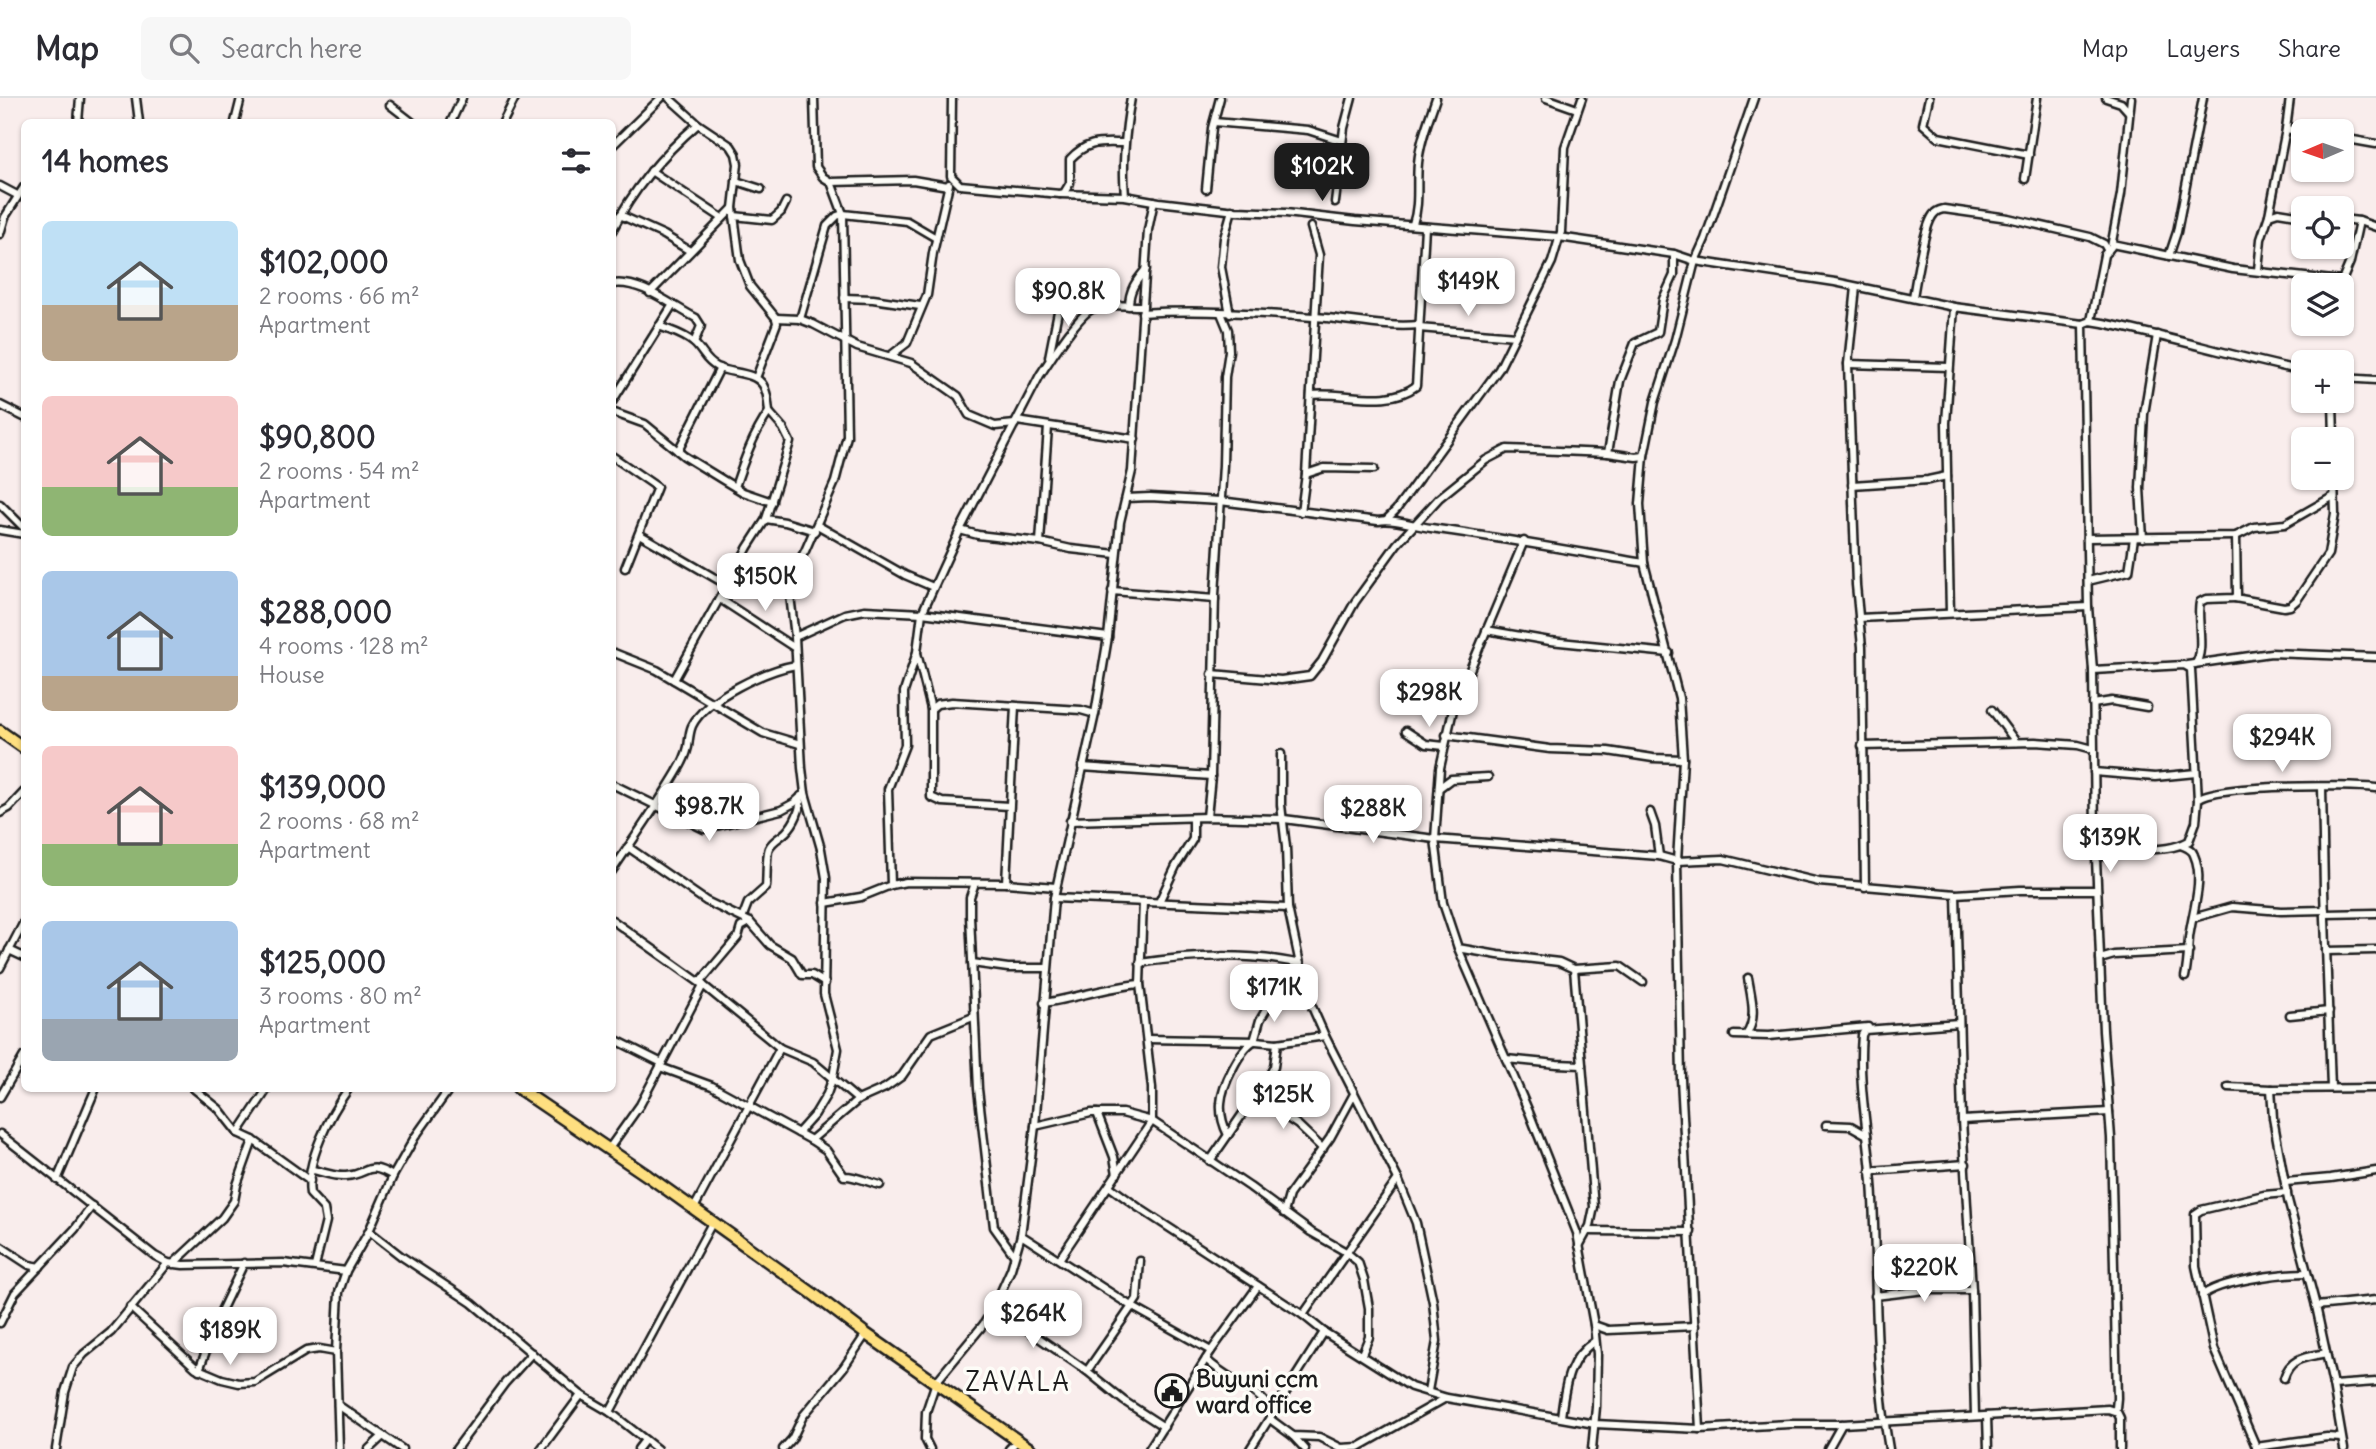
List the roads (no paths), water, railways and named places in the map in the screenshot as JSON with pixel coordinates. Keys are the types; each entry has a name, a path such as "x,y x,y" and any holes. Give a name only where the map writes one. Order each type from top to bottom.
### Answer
{"main road":[{"path":"0,731 21,746"},
{"path":"523,1092 1030,1449"}],"street":[{"path":"78,119 80,98"},
{"path":"136,98 139,119"},
{"path":"236,119 241,98"},
{"path":"452,119 462,98"},
{"path":"504,119 515,98"},
{"path":"616,141 661,98"},
{"path":"669,98 698,124 731,146 736,154 738,164 733,208 740,260 750,286 776,318 776,328 756,379"},
{"path":"814,98 816,167 823,177 831,181 913,180 948,186"},
{"path":"890,356 907,343 920,306 927,295 936,238 951,176 952,98"},
{"path":"1125,196 1122,165 1131,98"},
{"path":"1206,189 1214,122 1220,98"},
{"path":"1335,202 1342,141 1352,98"},
{"path":"1413,224 1417,214 1421,147 1436,98"},
{"path":"1546,98 1577,109"},
{"path":"1387,519 1458,422 1488,386 1552,262 1559,237 1565,147 1582,98"},
{"path":"1700,1429 1681,1079 1677,860 1683,759 1679,698 1644,563 1640,504 1644,456 1655,402 1675,340 1695,261 1754,98"},
{"path":"1929,98 1923,124 1938,137 2029,155"},
{"path":"2025,179 2037,98"},
{"path":"2106,98 2121,103 2129,111"},
{"path":"2091,321 2104,255 2110,247 2121,194 2131,98"},
{"path":"2169,256 2175,244 2203,98"},
{"path":"2258,270 2290,98"},
{"path":"390,105 408,119"},
{"path":"1214,122 1308,130 1342,141"},
{"path":"616,223 652,172 698,124"},
{"path":"2286,129 2291,130"},
{"path":"2354,140 2376,144"},
{"path":"1060,194 1070,183 1070,159 1082,147 1097,143 1124,143"},
{"path":"652,172 722,218"},
{"path":"951,176 960,185 1060,194 1125,196 1232,210 1559,237 1856,286 1954,307 2082,324 2091,321 2291,370"},
{"path":"736,181 761,189"},
{"path":"798,1133 815,1114 827,1094 838,1049 828,1015 825,983 824,864 803,794 789,587 794,570 816,528 835,482 847,436 843,214 831,181"},
{"path":"0,186 18,195"},
{"path":"0,234 3,216 21,191"},
{"path":"930,1449 925,1439 926,1412 936,1382 983,1325 994,1307 1011,1269 1021,1235 1035,1126 1054,898 1095,714 1108,637 1116,554 1135,439 1148,230 1154,201"},
{"path":"734,216 772,220 781,212 786,202"},
{"path":"650,293 733,208"},
{"path":"1913,298 1932,216 1944,209 2008,218 2090,237 2110,247 2233,269 2342,281 2350,262 2359,221"},
{"path":"1228,330 1233,314 1221,267 1224,238 1232,210"},
{"path":"2269,215 2278,212 2291,214"},
{"path":"800,319 827,226 837,216 843,214 906,221 936,238"},
{"path":"620,215 664,235 690,251"},
{"path":"2354,220 2376,227"},
{"path":"1301,512 1306,474 1319,255 1311,227"},
{"path":"1311,395 1363,397 1407,393 1416,386 1425,227"},
{"path":"1608,453 1620,381 1635,343 1658,332 1663,299 1674,275 1674,254"},
{"path":"1129,306 1135,282 1146,269"},
{"path":"616,278 650,293 700,322 700,332 694,343"},
{"path":"616,283 623,282"},
{"path":"1856,286 1848,364 1862,647 1865,887"},
{"path":"1049,362 1062,291"},
{"path":"844,298 920,306"},
{"path":"616,396 672,306"},
{"path":"891,885 888,789 905,745 904,692 916,652 922,613 960,530 1049,362 1089,310 1129,306 1142,309 1314,317 1515,336"},
{"path":"1950,613 1947,476 1949,367 1954,307"},
{"path":"1207,817 1211,776 1212,674 1225,377 1229,351 1228,330 1221,313"},
{"path":"776,318 800,319 845,341 911,363 958,396 968,415 995,426 1016,422 1135,439"},
{"path":"2082,324 2088,607 2093,670 2096,890 2109,1112 2117,1398 2114,1410"},
{"path":"659,326 683,335 694,343 705,359 720,368 756,379 763,384 768,397 769,412 753,439 735,487"},
{"path":"2143,538 2140,488 2144,414 2157,335"},
{"path":"1848,364 1949,367"},
{"path":"678,452 720,368"},
{"path":"2354,379 2376,380"},
{"path":"0,405 21,416"},
{"path":"674,680 766,519 790,442 783,428 769,412"},
{"path":"616,413 645,424 678,452 735,487 772,502"},
{"path":"1040,542 1048,427"},
{"path":"1212,674 1281,680 1310,676 1322,661 1343,621 1378,567 1439,498 1466,474 1507,449 1644,456"},
{"path":"616,459 657,487 625,568"},
{"path":"1306,474 1324,468 1374,469"},
{"path":"1852,485 1928,480 1947,476"},
{"path":"2195,664 2200,653 2200,602 2206,599 2235,598 2284,607 2293,604 2328,554 2333,534 2334,490"},
{"path":"2087,538 2236,537 2254,527 2285,524 2334,496"},
{"path":"1126,498 1220,501 1378,521 1387,519 1414,526 1524,541 1644,563"},
{"path":"0,504 21,525"},
{"path":"766,519 816,528 933,587"},
{"path":"0,530 21,534"},
{"path":"960,530 978,535 1116,554"},
{"path":"639,534 727,585"},
{"path":"2235,598 2236,537"},
{"path":"2088,581 2129,571 2134,538"},
{"path":"1524,541 1453,710 1444,746 1435,839 1443,903 1458,948 1577,1233 1594,1325 1598,1375 1592,1449"},
{"path":"1112,591 1215,599"},
{"path":"720,599 795,648"},
{"path":"1859,618 2088,607"},
{"path":"794,637 845,614 865,610 922,613 1108,637"},
{"path":"1486,630 1549,641 1669,653"},
{"path":"916,652 931,709 931,797 942,802 1009,806"},
{"path":"2093,670 2186,665 2271,653 2376,657"},
{"path":"616,654 674,680 763,733 800,744"},
{"path":"616,865 657,807 682,764 692,724 714,702 776,668 796,665"},
{"path":"2096,859 2116,851 2174,848 2189,841 2193,833 2198,799 2193,674 2186,665"},
{"path":"2093,704 2112,701 2147,707"},
{"path":"931,709 937,704 952,702 1081,710 1095,714"},
{"path":"1006,883 1015,706"},
{"path":"1992,709 2001,725 2016,742"},
{"path":"1406,731 1426,744 1444,746"},
{"path":"1446,735 1550,749 1608,751 1653,758 1683,759"},
{"path":"1862,746 2016,742 2078,745 2093,749"},
{"path":"1281,754 1288,908 1300,964 1309,1000 1325,1036 1398,1179 1416,1223 1433,1302 1437,1341 1428,1391"},
{"path":"1082,767 1211,776"},
{"path":"2094,772 2155,777 2196,776"},
{"path":"2196,776 2202,788 2210,792"},
{"path":"1439,788 1451,779 1488,777"},
{"path":"616,787 696,826 710,829 780,810 803,794"},
{"path":"2198,799 2210,792 2322,787 2376,788"},
{"path":"2322,787 2331,1087"},
{"path":"743,916 748,903 766,887 769,867 767,852 772,843 794,822 803,794"},
{"path":"0,813 21,795"},
{"path":"1650,812 1660,856"},
{"path":"1070,821 1207,817 1284,819 1435,839 1660,856 1677,860 1723,859 1819,881 1865,887 1956,894 2021,890 2096,890"},
{"path":"1159,902 1175,866 1193,839 1193,818"},
{"path":"2181,845 2192,850 2197,863 2185,977"},
{"path":"628,847 706,901 743,916 769,945 792,958 802,975 812,975 825,983"},
{"path":"825,903 861,897 906,882 1006,883 1056,887"},
{"path":"975,883 970,897 978,1089 994,1227 1014,1255"},
{"path":"959,884 970,897"},
{"path":"1956,894 1962,1120 1972,1290 1975,1416"},
{"path":"1054,898 1288,908"},
{"path":"1060,1258 1152,1121 1154,1105 1140,984 1143,902"},
{"path":"2193,918 2232,907 2376,913"},
{"path":"608,1150 640,1105 701,984 738,937 741,927 750,922"},
{"path":"616,923 701,984 780,1048 813,1062 858,1100"},
{"path":"0,968 21,928"},
{"path":"1458,948 1498,956 1559,962 1574,969 1620,966 1643,982"},
{"path":"9,950 21,956"},
{"path":"2326,951 2376,950"},
{"path":"2100,959 2114,955 2189,951"},
{"path":"1140,963 1195,957 1253,958 1300,964"},
{"path":"972,963 1008,968 1047,968"},
{"path":"1574,969 1594,1192 1594,1212 1579,1246"},
{"path":"1746,1035 1751,1028 1752,1019 1748,978"},
{"path":"1044,1003 1114,987 1140,984"},
{"path":"1228,1135 1221,1116 1223,1095 1236,1059 1247,1045 1254,1041 1260,1020 1273,998"},
{"path":"2290,1015 2329,1011"},
{"path":"811,1140 858,1100 885,1088 902,1076 931,1034 973,1017"},
{"path":"1734,1035 1769,1036 1852,1027 1913,1027 1959,1023"},
{"path":"1872,1028 1865,1030 1861,1043 1873,1198 1875,1296 1883,1420 1889,1449"},
{"path":"1147,1040 1277,1043 1325,1036"},
{"path":"616,1040 661,1065 712,1086 811,1140 826,1150 844,1176 850,1175 880,1185"},
{"path":"1210,1161 1274,1067 1277,1043"},
{"path":"693,1210 780,1048"},
{"path":"1506,1059 1582,1065"},
{"path":"0,1097 21,1061"},
{"path":"2228,1087 2376,1088"},
{"path":"2271,1089 2273,1118 2287,1193 2316,1306 2344,1449"},
{"path":"57,1180 94,1092"},
{"path":"198,1092 219,1109 238,1133 253,1140 310,1181"},
{"path":"238,1133 265,1092"},
{"path":"315,1266 326,1221 324,1209 310,1194 310,1181 316,1151 328,1122 347,1092"},
{"path":"339,1449 336,1352 339,1292 393,1176 415,1137 447,1092"},
{"path":"1284,1213 1289,1195 1323,1149 1354,1094"},
{"path":"1256,1097 1298,1125 1323,1149"},
{"path":"1962,1120 2109,1112"},
{"path":"1035,1126 1097,1113 1122,1113 1152,1121 1311,1232 1346,1252 1358,1262 1369,1308 1369,1337 1362,1354"},
{"path":"1097,1113 1114,1157 1117,1174"},
{"path":"1826,1125 1851,1126 1867,1135"},
{"path":"1,1136 155,1256 170,1263 283,1263 346,1272"},
{"path":"56,1449 65,1392 73,1367 84,1354 111,1332 170,1263 222,1219 234,1201 253,1140"},
{"path":"1870,1171 1965,1164"},
{"path":"313,1170 348,1176 377,1167 393,1176"},
{"path":"2286,1181 2376,1171"},
{"path":"1303,1315 1398,1179"},
{"path":"1109,1186 1303,1315 1324,1332 1362,1354 1395,1379 1447,1398 1595,1424 1700,1429 2114,1410"},
{"path":"2287,1193 2251,1198 2201,1210 2195,1214 2196,1266 2202,1296 2214,1349 2256,1448 2327,1437 2341,1438"},
{"path":"0,1323 15,1293 92,1206"},
{"path":"610,1412 712,1223"},
{"path":"369,1231 401,1256 472,1303 581,1395 610,1412 657,1449"},
{"path":"1587,1231 1691,1232"},
{"path":"1021,1235 1131,1306 1211,1351"},
{"path":"0,1246 29,1265 40,1267"},
{"path":"1087,1371 1137,1299 1140,1261"},
{"path":"199,1370 221,1311 244,1263"},
{"path":"2202,1296 2211,1290 2259,1278 2306,1273"},
{"path":"1149,1449 1211,1351 1258,1286"},
{"path":"1875,1296 1924,1290 1972,1290"},
{"path":"2316,1306 2376,1300"},
{"path":"130,1307 199,1370 222,1379 248,1384 306,1351 319,1349 336,1352"},
{"path":"994,1307 1164,1427"},
{"path":"1594,1325 1608,1330 1695,1326"},
{"path":"1250,1449 1324,1332"},
{"path":"783,1449 792,1439 803,1416 844,1367 866,1334"},
{"path":"1561,1418 1569,1371 1576,1358 1595,1341"},
{"path":"456,1449 505,1383 532,1353"},
{"path":"2284,1378 2289,1364 2295,1360 2326,1353"},
{"path":"1206,1359 1216,1369 1251,1390 1267,1404 1272,1416 1305,1449"},
{"path":"2333,1384 2376,1382"},
{"path":"541,1449 581,1395"},
{"path":"1293,1436 1319,1437 1341,1448 1359,1447 1447,1398"},
{"path":"338,1405 402,1449"},
{"path":"2114,1410 2120,1418 2119,1449"},
{"path":"1987,1416 1988,1449"},
{"path":"1828,1449 1842,1424"},
{"path":"369,1449 383,1436"},
{"path":"639,1449 645,1440"},
{"path":"1009,1449 1018,1440"}],"place":[{"name":"Buyuni ccm ward office","path":"1172,1391"}],"district":[{"name":"ZAVALA","path":"1018,1381"}]}
